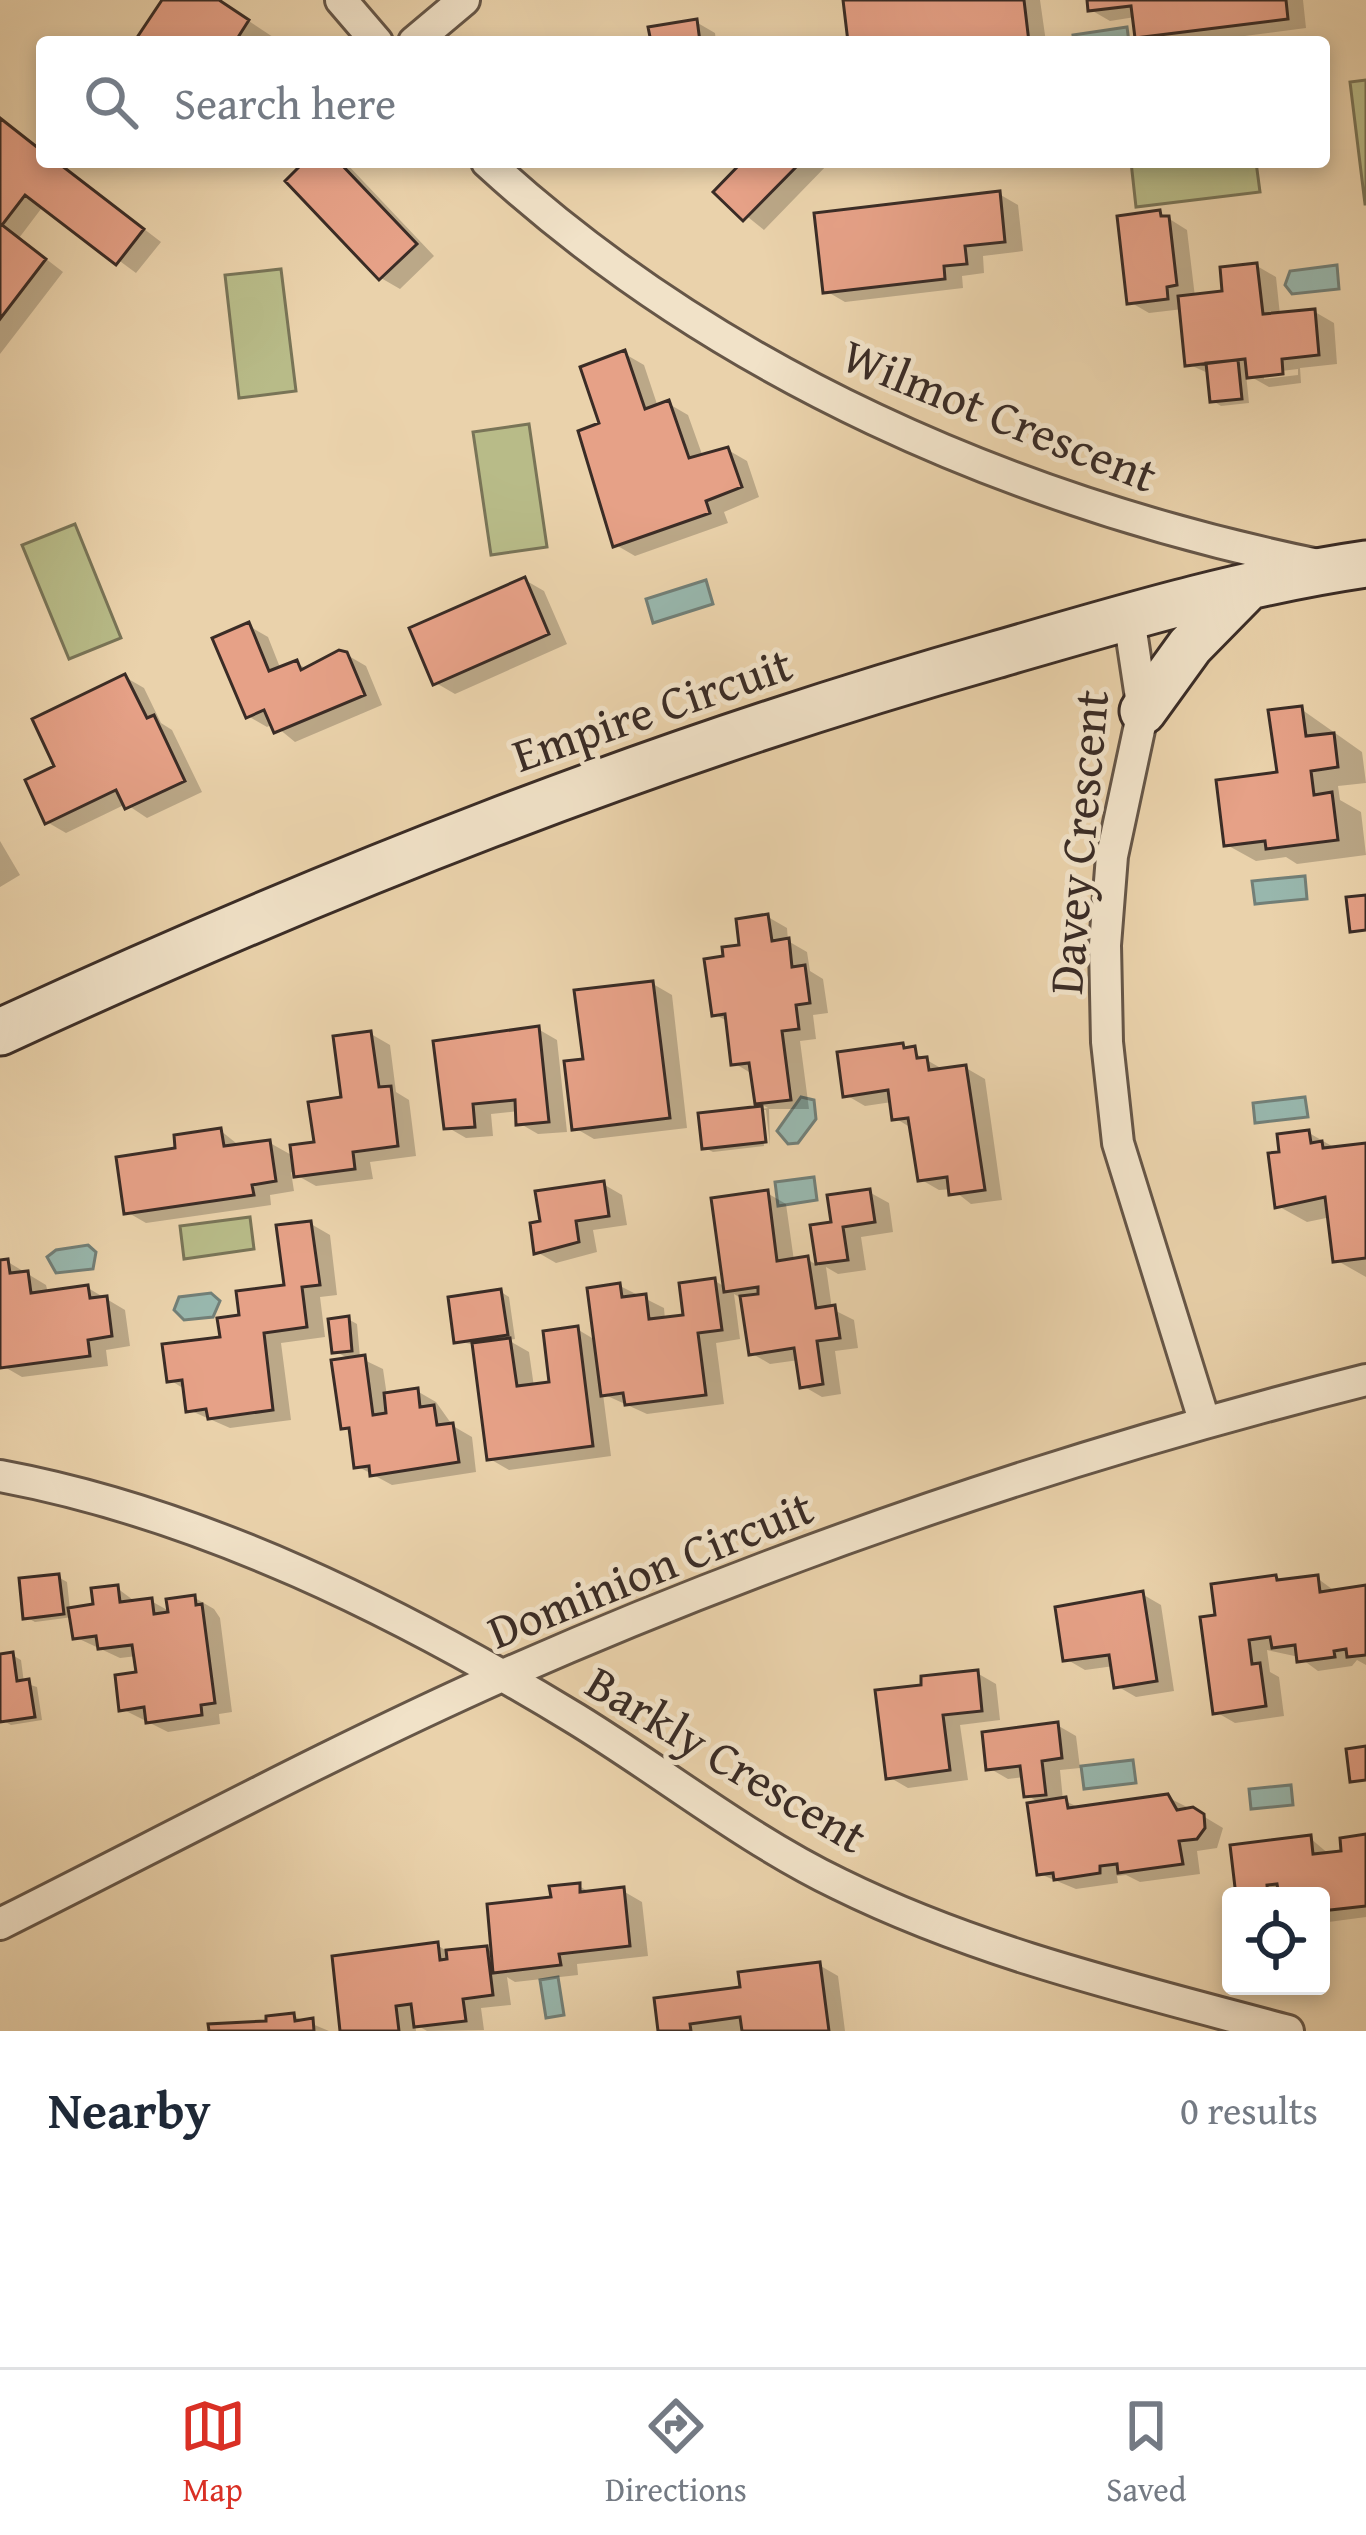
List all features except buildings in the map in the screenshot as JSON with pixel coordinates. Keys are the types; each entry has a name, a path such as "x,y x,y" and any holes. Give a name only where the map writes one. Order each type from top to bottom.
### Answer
{"street":[{"path":"340,0 371,36"},
{"path":"421,36 464,0"},
{"name":"Wilmot Crescent","path":"494,168 581,244 704,330 811,389 939,450 1202,541 1349,566"},
{"name":"Empire Circuit","path":"0,1032 219,932 599,780 893,684 1129,619 1349,566"},
{"path":"1143,711 1190,646 1245,590"},
{"name":"Davey Crescent","path":"1129,619 1143,711 1112,856 1105,945 1107,1042 1118,1143 1204,1420"},
{"name":"Dominion Circuit","path":"0,1924 503,1676 754,1571 998,1483 1204,1420 1366,1380"},
{"name":"Barkly Crescent","path":"0,1476 135,1511 272,1561 503,1676 838,1884 948,1933 1288,2031"}],"green space":[{"path":"1366,80 1366,204 1365,204 1350,82"},
{"path":"1132,168 1257,168 1260,192 1136,207"},
{"path":"281,269 296,391 239,398 225,275"},
{"path":"529,424 547,547 491,555 473,432"},
{"path":"75,524 121,638 69,659 22,545"},
{"path":"250,1217 254,1249 184,1259 180,1226"}],"water":[{"path":"1127,27 1128,36 1073,36"},
{"path":"1337,265 1339,289 1292,294 1285,285 1290,271"},
{"path":"706,580 713,604 653,623 646,599"},
{"path":"1305,876 1307,899 1255,904 1252,881"},
{"path":"801,1097 814,1100 816,1119 798,1143 788,1144 777,1131"},
{"path":"1305,1097 1308,1117 1255,1123 1253,1103"},
{"path":"814,1177 817,1200 778,1206 775,1182"},
{"path":"88,1245 96,1252 93,1269 56,1273 47,1257 56,1250"},
{"path":"211,1293 220,1301 213,1317 184,1320 174,1310 179,1297"},
{"path":"1133,1760 1136,1783 1084,1789 1081,1766"},
{"path":"1291,1785 1293,1805 1251,1809 1249,1789"},
{"path":"558,1977 564,2015 546,2018 540,1980"}]}
